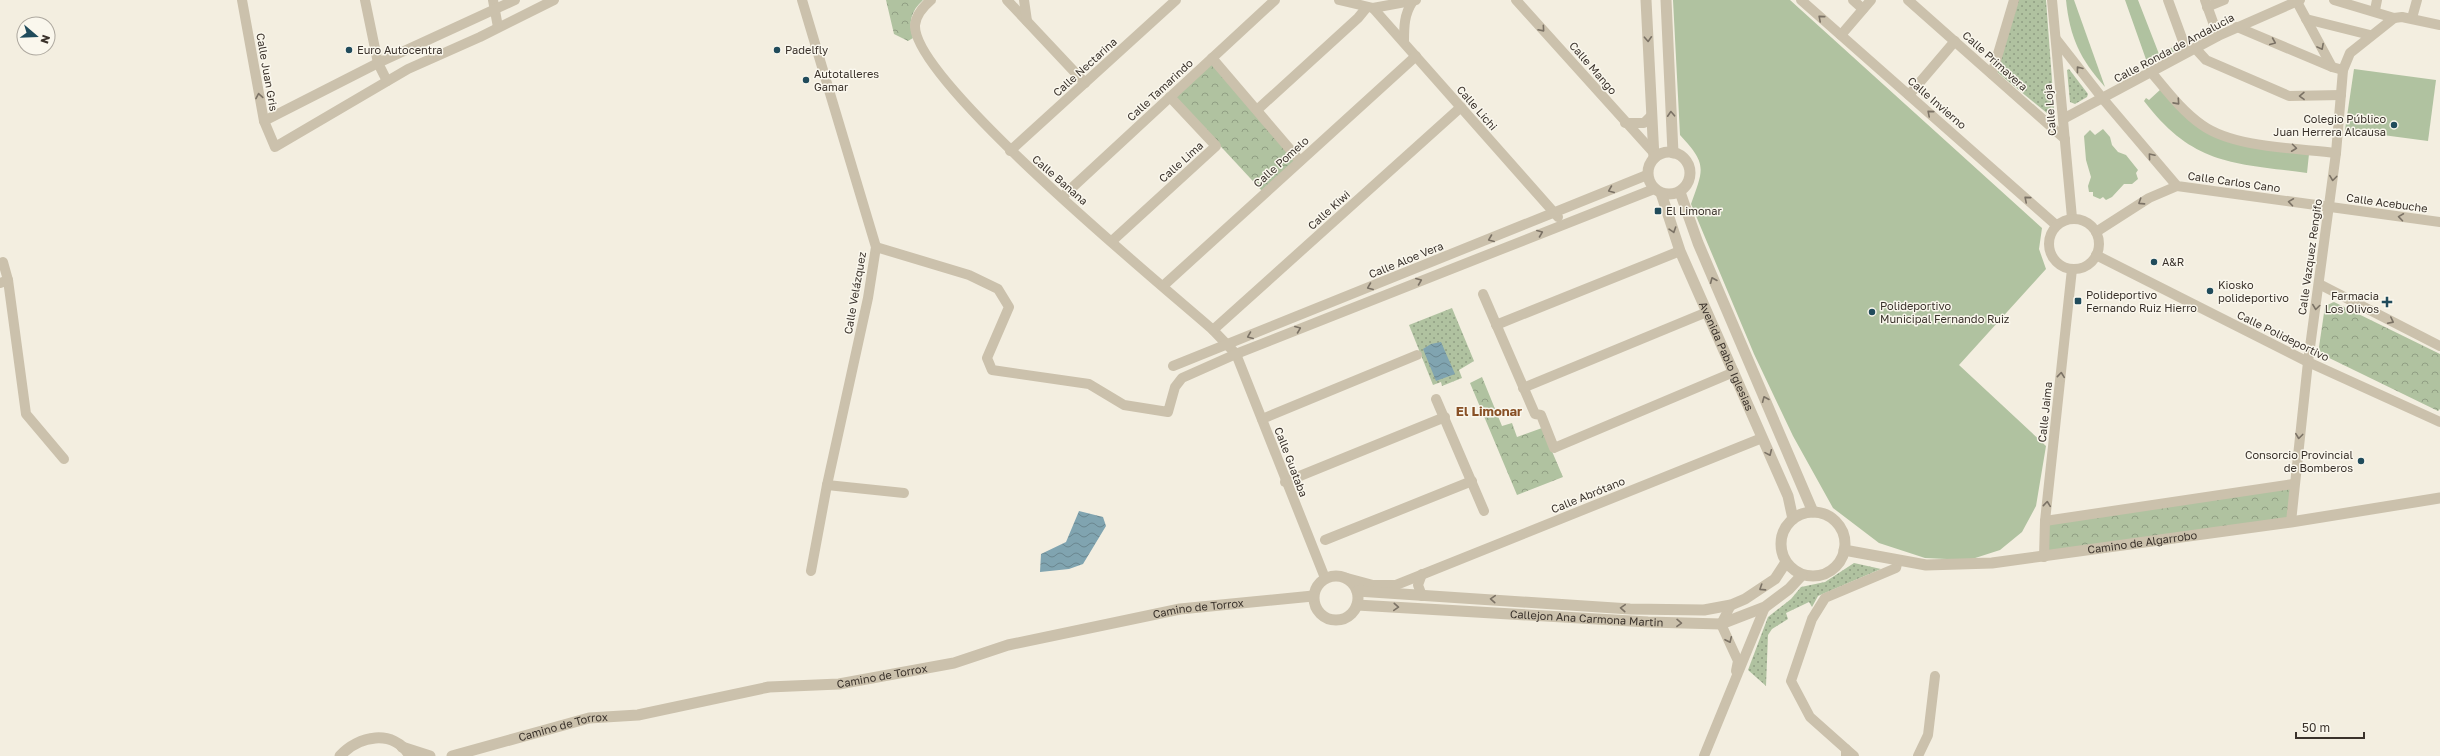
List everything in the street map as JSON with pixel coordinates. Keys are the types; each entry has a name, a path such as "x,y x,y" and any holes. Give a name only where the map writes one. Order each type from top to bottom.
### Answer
{"street":[{"name":"Calle Juan Gris","path":"242,0 264,121 275,147 388,81"},
{"path":"365,0 378,63 388,81 408,69 554,0"},
{"path":"264,121 494,5 515,0"},
{"name":"Calle Velázquez","path":"802,0 876,247 868,298 827,485 811,571"},
{"name":"Calle Banana","path":"931,0 922,8 915,25 920,43 951,88 1010,151 1213,330 1236,354"},
{"path":"1007,0 1085,83"},
{"path":"1024,0 1026,21"},
{"name":"Calle Nectarina","path":"1010,151 1176,0"},
{"name":"Calle Tamarindo","path":"1062,197 1275,0"},
{"path":"1339,0 1370,7 1415,0"},
{"path":"1404,42 1404,23 1408,9 1415,0"},
{"name":"Calle Mango","path":"1516,0 1653,155"},
{"path":"1646,0 1653,155 1647,175 1658,191"},
{"path":"1666,0 1673,153"},
{"name":"Calle Invierno","path":"1801,0 2056,225"},
{"path":"1853,0 1863,9"},
{"path":"1841,35 1871,0"},
{"name":"Calle Primavera","path":"1908,0 1918,4 1955,41 2065,139"},
{"path":"1992,74 2014,0"},
{"name":"Calle Loja","path":"2052,0 2072,218"},
{"path":"2168,0 2191,50 2206,60 2289,96 2341,95"},
{"path":"2218,36 2206,3 2224,0"},
{"path":"2375,10 2377,0"},
{"path":"2412,18 2417,0"},
{"path":"2299,1 2306,19 2332,67"},
{"name":"Calle Ronda de Andalucia","path":"2063,119 2103,99 2218,36 2299,1"},
{"path":"2340,1 2375,10 2394,18 2412,18 2440,25"},
{"path":"494,5 498,27"},
{"path":"1257,110 1370,7"},
{"name":"Calle Lichi","path":"1370,7 1404,42 1554,214 1565,223"},
{"name":"Calle Vazquez Rengifo","path":"2291,522 2293,484 2308,362 2330,207 2343,70 2350,53 2370,35 2394,18"},
{"path":"2306,19 2370,35"},
{"path":"2237,27 2332,67 2343,70"},
{"name":"Calle Carlos Cano","path":"2056,39 2103,99 2177,186 2330,207"},
{"path":"1909,95 1955,41"},
{"name":"Calle Pomelo","path":"1163,286 1416,56"},
{"path":"1212,58 1300,161"},
{"path":"2151,72 2187,113 2204,126 2224,137 2242,141 2336,153"},
{"name":"Calle Lima","path":"1112,241 1216,146 1170,97"},
{"name":"Calle Kiwi","path":"1213,330 1461,107"},
{"path":"1625,123 1644,123 1652,115"},
{"path":"876,247 969,276 998,289 1009,307 987,358 992,370 1089,384 1124,405 1168,412 1175,387 1182,378 1236,354 1565,223 1658,191 1671,195 1680,192 1689,178 1690,170 1681,156 1673,153 1653,155"},
{"name":"Calle Aloe Vera","path":"1173,366 1554,214 1647,175"},
{"path":"2096,232 2149,198 2177,186"},
{"name":"Avenida Pablo Iglesias","path":"1658,191 1680,252 1788,496 1793,519"},
{"name":"Avenida Pablo Iglesias","path":"1680,192 1698,243 1813,512"},
{"name":"Calle Acebuche","path":"2330,207 2440,222"},
{"path":"2072,218 2082,220 2090,224 2099,239 2096,255 2086,266 2072,269 2062,267 2054,261 2050,252 2049,238 2056,225 2072,218"},
{"path":"1496,325 1680,252"},
{"name":"Calle Polideportivo","path":"2096,255 2308,362 2440,422"},
{"path":"3,262 4,281 26,414 64,459"},
{"name":"Calle Jaima","path":"2044,557 2045,521 2072,269"},
{"path":"2319,284 2440,346"},
{"path":"1483,294 1523,388 1535,414 1541,415 1554,448 1734,372"},
{"path":"1523,388 1707,312"},
{"name":"Calle Guataba","path":"1236,354 1285,482 1325,578"},
{"path":"1262,419 1417,355"},
{"path":"1436,399 1484,511"},
{"path":"1285,482 1445,417"},
{"name":"Calle Abrótano","path":"1347,578 1373,585 1396,585 1762,438"},
{"path":"1325,540 1472,481"},
{"path":"2045,521 2293,484"},
{"path":"827,485 904,493"},
{"name":"Camino de Algarrobo","path":"1844,550 1926,565 1992,563 2291,522 2440,498"},
{"path":"1813,512 1824,514 1833,520 1842,534 1844,550 1840,560 1828,571 1813,576 1802,575 1793,570 1786,562 1781,551 1781,539 1785,528 1793,519 1802,514 1813,512"},
{"path":"1854,756 1846,753 1810,717 1791,681 1812,619 1825,598 1896,568 1898,560"},
{"name":"Callejon Ana Carmona Martin","path":"1357,592 1630,609 1704,610 1731,605 1745,599 1775,580 1786,562"},
{"path":"1422,574 1418,585 1422,596"},
{"name":"Callejon Ana Carmona Martin","path":"1357,605 1641,622 1721,624 1765,607 1789,589 1802,575"},
{"path":"1337,576 1347,578 1357,592 1357,605 1348,616 1336,620 1326,618 1317,611 1313,596 1315,589 1325,578 1337,576"},
{"name":"Camino de Torrox","path":"452,756 589,718 638,715 770,687 854,681 954,662 1008,645 1180,609 1313,596"},
{"path":"1731,605 1721,624 1738,661 1732,690"},
{"path":"1704,756 1765,607"},
{"path":"1918,756 1928,736 1935,676"},
{"path":"340,756 348,746 360,740 373,737 386,739 400,746 430,756"},
{"path":"400,746 410,756"}],"green space":[{"path":"886,0 923,0 913,13 911,27 913,38 908,41 894,34"},
{"name":"Polideportivo Municipal Fernando Ruiz","path":"1673,0 1790,0 2042,228 2039,249 2046,269 1959,365 2046,446 2036,506 2022,532 2000,550 1969,560 1925,558 1879,543 1833,508 1793,436 1754,354 1691,204 1699,182 1700,167 1699,160 1695,153 1680,135"},
{"path":"2018,0 2046,0 2054,107 2053,112 2048,114 1997,72"},
{"path":"2066,0 2074,0 2105,87 2089,67 2078,47 2070,26"},
{"path":"2125,0 2138,0 2159,54 2179,44 2181,48 2148,65"},
{"path":"1212,63 1297,160 1263,192 1174,96"},
{"path":"2069,69 2088,94 2087,97 2075,104 2070,102 2067,70"},
{"path":"2354,69 2436,80 2428,141 2345,130"},
{"path":"2161,89 2197,126 2309,154 2307,173 2235,163 2197,149 2180,138 2162,122 2144,101 2146,98 2149,100"},
{"path":"2103,129 2110,137 2112,145 2118,152 2126,155 2138,170 2136,173 2138,179 2132,184 2124,184 2112,197 2106,200 2103,197 2100,199 2093,196 2093,192 2089,192 2088,186 2091,177 2086,160 2084,136 2090,130 2095,135"},
{"path":"2334,302 2440,354 2440,409 2438,411 2321,354 2319,347 2325,306"},
{"path":"1452,308 1474,361 1459,370 1462,378 1442,386 1441,382 1433,385 1409,325"},
{"path":"1482,377 1502,426 1512,423 1517,437 1542,428 1563,477 1517,495 1470,383"},
{"path":"2291,487 2287,518 2046,555 2047,523"},
{"path":"1854,563 1881,569 1818,596 1812,607 1809,602 1786,613 1788,619 1772,629 1768,635 1766,686 1748,670 1768,617 1791,599 1801,587 1825,582"}],"water":[{"path":"1441,342 1455,374 1436,381 1423,349 1431,344"},
{"path":"1079,511 1103,517 1106,526 1083,564 1069,569 1040,572 1041,554 1066,542"}],"place":[{"name":"Euro Autocentra","path":"349,50"},
{"name":"Padelfly","path":"777,50"},
{"name":"Autotalleres Gamar","path":"806,80"},
{"name":"Colegio Público Juan Herrera Alcausa","path":"2394,125"},
{"name":"El Limonar","path":"1658,211"},
{"name":"A&R","path":"2154,262"},
{"name":"Kiosko polideportivo","path":"2210,291"},
{"name":"Polideportivo Fernando Ruiz Hierro","path":"2078,301"},
{"name":"Farmacia Los Olivos","path":"2387,302"},
{"name":"Polideportivo Municipal Fernando Ruiz","path":"1872,312"},
{"name":"Consorcio Provincial de Bomberos","path":"2361,461"}],"district":[{"name":"El Limonar","path":"1489,411"}]}
